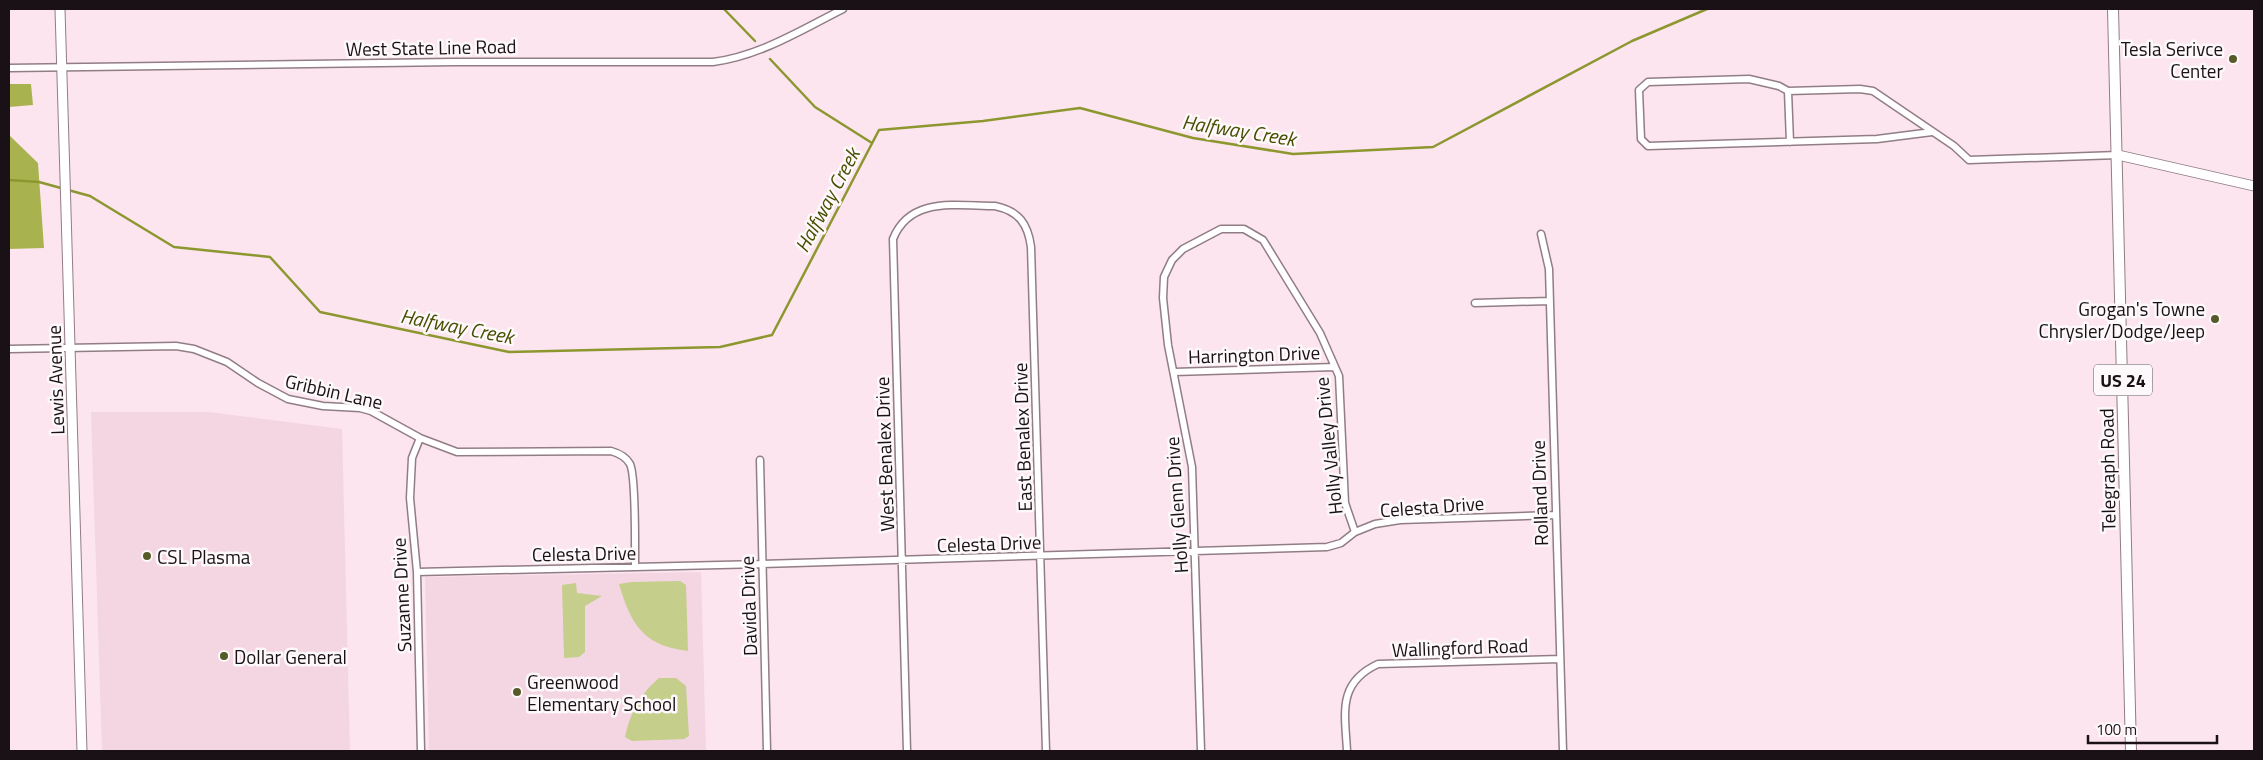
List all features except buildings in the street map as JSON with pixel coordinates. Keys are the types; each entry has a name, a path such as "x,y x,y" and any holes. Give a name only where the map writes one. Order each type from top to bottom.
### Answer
{"main road":[{"name":"Lewis Avenue","path":"60,9 82,751"},
{"name":"Telegraph Road","path":"2113,9 2131,751"},
{"path":"2118,155 2254,186"}],"street":[{"name":"West State Line Road","path":"9,68 462,62 713,62 736,59 769,46 843,9"},
{"path":"1932,132 1877,139 1648,146 1642,139 1639,90 1648,82 1750,79 1779,86 1788,91 1860,89 1873,91 1954,146 1969,160 2118,155"},
{"path":"1788,91 1790,142"},
{"name":"East Benalex Drive","path":"961,206 1004,208 1021,218 1027,226 1030,236 1046,751"},
{"name":"West Benalex Drive","path":"907,751 894,239 903,220 911,213 921,209 961,206"},
{"name":"Holly Valley Drive","path":"1221,228 1244,228 1263,240 1320,333 1339,376 1345,503 1355,532"},
{"name":"Holly Glenn Drive","path":"1201,751 1192,467 1174,372 1163,298 1164,277 1172,260 1183,249 1221,228"},
{"name":"Rolland Drive","path":"1541,234 1548,269 1554,515 1563,751"},
{"path":"1475,304 1549,301"},
{"name":"Gribbin Lane","path":"9,349 158,345 194,349 227,362 288,399 323,406 341,406 371,411 420,438 457,452 601,449 611,451 630,465 633,480 635,567"},
{"name":"Harrington Drive","path":"1174,372 1334,367"},
{"name":"Suzanne Drive","path":"420,438 412,458 410,517 417,572 421,751"},
{"name":"Davida Drive","path":"760,460 768,751"},
{"name":"Celesta Drive","path":"417,572 1327,547 1340,543 1355,532 1375,524 1400,520 1554,515"},
{"name":"Wallingford Road","path":"1347,751 1347,696 1350,686 1364,671 1378,664 1560,659"}],"shaded area":[{"path":"91,412 208,412 342,429 350,751 102,751"},
{"path":"701,572 706,751 429,751 425,577"}],"green space":[{"path":"9,84 31,84 33,105 9,107"},
{"path":"9,135 38,163 44,248 9,249"},
{"path":"680,581 686,585 688,651 660,644 642,631 629,611 619,584"},
{"path":"576,583 577,593 602,596 585,606 585,652 579,657 564,658 562,585"},
{"path":"659,678 676,678 686,686 689,736 684,739 632,741 625,737 633,712 641,697"}],"waterway":[{"path":"724,9 755,41"},
{"name":"Halfway Creek","path":"9,180 39,182 90,196 174,247 270,257 320,312 509,352 720,347 772,335 879,130 983,121 1080,108 1193,138 1293,154 1433,147 1632,41 1707,9"},
{"path":"770,59 815,107 872,143"}],"place":[{"name":"Tesla Serivce Center","path":"2233,59"},
{"name":"Grogan's Towne Chrysler/Dodge/Jeep","path":"2215,319"},
{"name":"CSL Plasma","path":"147,556"},
{"name":"Dollar General","path":"224,656"},
{"name":"Greenwood Elementary School","path":"517,692"}]}
